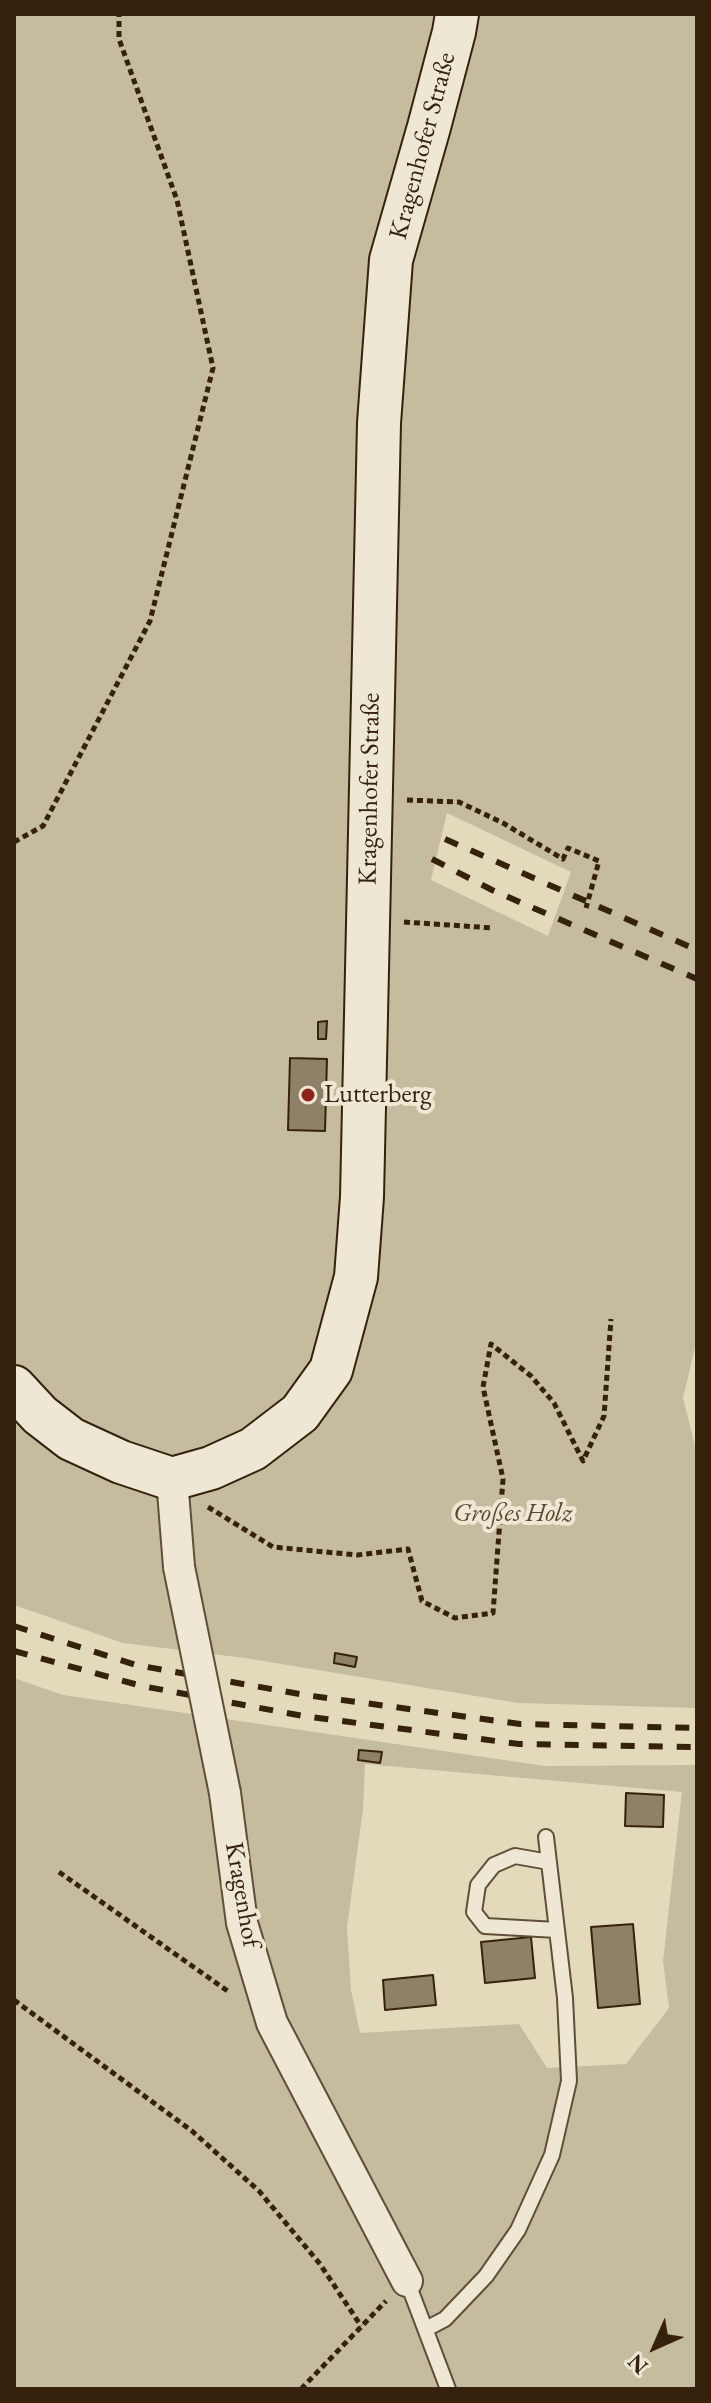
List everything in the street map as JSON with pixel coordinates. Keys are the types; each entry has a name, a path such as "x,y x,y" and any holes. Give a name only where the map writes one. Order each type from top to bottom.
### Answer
{"street":[{"name":"Kragenhofer Straße","path":"172,1482 253,1449 300,1413 331,1370 356,1277 362,1197 379,423 391,260 457,14"},
{"path":"14,1387 40,1415 71,1439 172,1482"},
{"name":"Kragenhof","path":"172,1482 179,1567 225,1793 242,1923 272,2023 407,2281"}],"lane":[{"path":"426,2329 445,2319 494,2264 518,2230 552,2155 569,2081 565,1998 546,1837"},
{"path":"549,1862 515,1856 494,1865 478,1885 474,1912 485,1926 557,1930"},
{"path":"407,2281 448,2389"}],"path":[{"path":"14,842 43,826 150,621 213,368 177,200 119,39 119,14"},
{"path":"398,800 459,802 503,823 563,859 568,848 599,861 586,908"},
{"path":"394,922 493,928"},
{"path":"172,1482 273,1547 357,1555 408,1549 422,1601 455,1618 493,1613 503,1479 483,1387 491,1344 531,1376 554,1403 583,1461 604,1416 611,1319"},
{"path":"59,1872 272,2023"},
{"path":"14,2000 192,2131 259,2191 320,2264 361,2326"},
{"path":"301,2389 407,2281"}],"green space":[{"name":"Großes Holz","path":"14,14 697,14 697,1339 683,1398 697,1454 697,1708 518,1703 245,1658 123,1643 14,1605","holes":["447,813 571,872 548,936 431,880"]},
{"path":"14,1678 63,1695 545,1766 697,1765 697,2389 14,2389","holes":["365,1764 682,1792 663,1961 669,2008 626,2064 547,2068 519,2024 360,2033 351,1990 347,1927 363,1809"]}],"building":[{"path":"327,1021 326,1039 318,1039 318,1022"},
{"name":"Lutterberg","path":"290,1058 327,1059 325,1131 288,1130"},
{"path":"335,1653 357,1657 355,1667 334,1663"},
{"path":"359,1750 382,1752 380,1763 358,1760"},
{"path":"626,1793 664,1795 663,1827 625,1826"},
{"path":"633,1924 640,2004 598,2008 591,1927"},
{"path":"531,1937 535,1978 485,1983 481,1942"},
{"path":"433,1975 436,2005 385,2010 383,1980"}],"railway":[{"path":"445,839 697,950"},
{"path":"432,859 492,890 697,979"},
{"path":"14,1626 136,1665 305,1695 520,1724 697,1728"},
{"path":"14,1651 142,1686 303,1716 519,1744 697,1747"}],"place":[{"name":"Lutterberg","path":"308,1095"}]}
